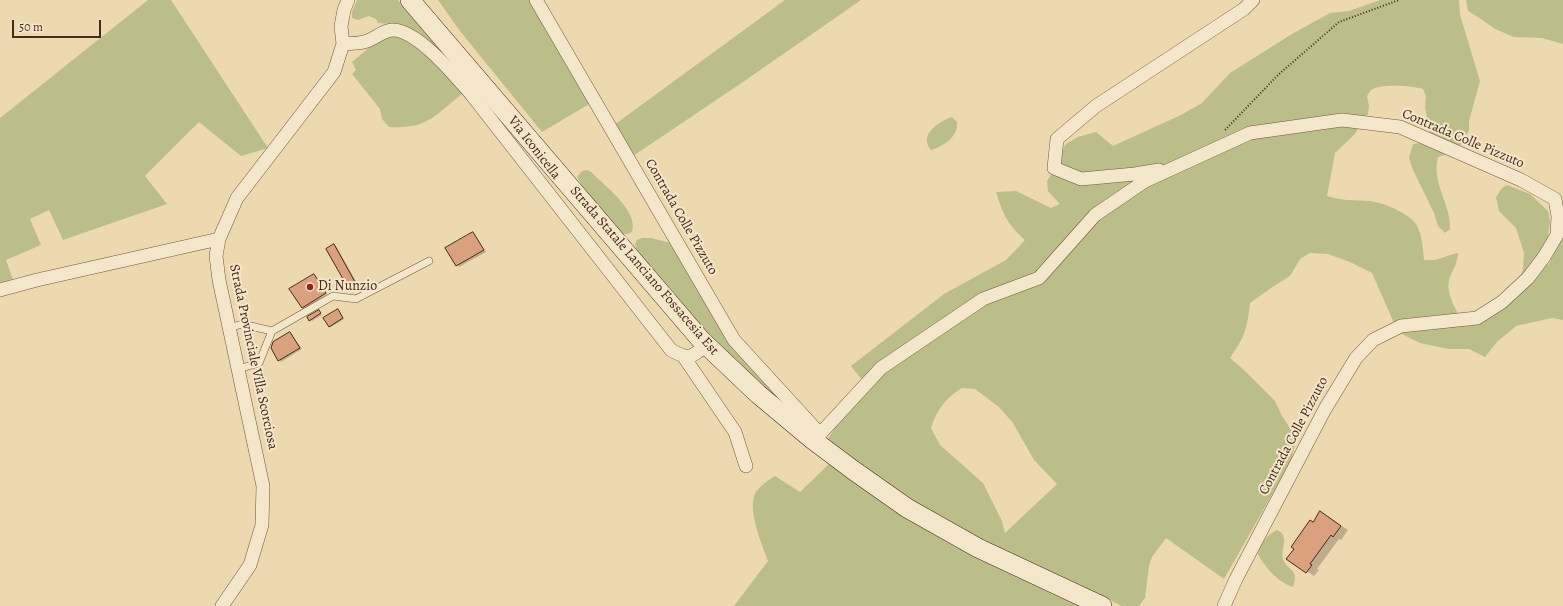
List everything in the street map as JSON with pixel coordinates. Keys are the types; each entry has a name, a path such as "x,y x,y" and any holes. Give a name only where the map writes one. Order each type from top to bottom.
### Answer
{"main road":[{"name":"Strada Statale Lanciano Fossacesia Est","path":"410,0 706,346 758,394 816,437 861,476 907,508 952,534 1011,564 1102,606"}],"street":[{"name":"Strada Provinciale Villa Scorciosa","path":"222,606 250,564 262,525 263,486 219,280 216,256 219,239 237,198 334,72 343,44 341,26 344,10 348,0"},
{"name":"Contrada Colle Pizzuto","path":"536,0 734,340 816,437 881,368 983,299 1039,278 1095,215 1145,181 1250,133 1342,120 1400,127 1559,198 1557,235 1544,257 1528,278 1502,302 1477,318 1401,326 1373,340 1356,358 1321,416 1236,579 1224,606"},
{"path":"1180,166 1135,174 1081,179 1054,168 1057,140 1096,106 1244,9 1253,0"},
{"name":"Via Iconicella","path":"343,44 367,41 383,32 394,30 405,33 440,59 471,94 671,350 684,357"},
{"path":"0,290 37,280 219,239"},
{"path":"706,346 694,356 684,357 735,432 746,466"}],"lane":[{"path":"238,369 259,363 272,331 332,296 356,299 429,260"},
{"path":"229,328 242,324 272,331"}],"path":[{"path":"1220,135 1278,76 1338,22 1399,0"}],"green space":[{"path":"148,0 171,0 268,148 241,156 199,122 145,176 167,204 63,240 49,210 30,219 41,245 6,260 14,283 0,287 0,118"},
{"path":"357,0 398,0 450,61 390,24 378,23 376,19 369,16 358,20 352,18 352,12"},
{"path":"438,0 532,0 591,103 542,132 460,31"},
{"path":"785,0 861,0 633,156 614,125"},
{"path":"1380,0 1459,0 1460,15 1480,81 1469,121 1469,130 1463,143 1450,153 1438,157 1437,176 1448,211 1450,229 1445,233 1438,226 1434,213 1413,170 1409,158 1413,144 1427,142 1430,133 1425,107 1426,96 1423,89 1404,86 1388,86 1374,88 1370,91 1367,96 1369,106 1368,114 1354,135 1335,153 1327,196 1342,200 1374,202 1388,206 1408,216 1416,224 1420,232 1424,260 1438,259 1458,253 1456,263 1450,277 1448,287 1449,292 1458,314 1473,321 1518,282 1523,270 1524,253 1516,228 1499,211 1496,197 1502,188 1507,185 1530,194 1548,211 1550,221 1547,245 1548,266 1554,253 1563,205 1563,320 1552,318 1516,326 1497,342 1485,357 1469,349 1449,349 1420,343 1398,332 1372,273 1350,262 1328,254 1310,253 1300,259 1290,276 1250,303 1248,320 1244,332 1239,344 1230,358 1275,401 1282,416 1292,431 1295,445 1291,461 1224,579 1166,538 1152,557 1149,566 1145,598 1139,606 1122,606 1023,560 950,523 900,493 828,439 863,381 851,366 944,294 1006,260 1025,240 1006,218 996,192 1016,191 1051,208 1060,204 1048,191 1047,181 1057,166 1059,155 1066,144 1078,137 1096,132 1113,146 1181,115 1202,103 1230,73 1292,34 1330,13 1349,11","holes":["962,388 975,389 999,407 1013,423 1034,460 1057,484 1005,533 1002,521 983,483 940,445 931,428 939,410 951,396"]},
{"path":"1466,0 1563,0 1563,44 1542,38 1514,37 1495,29 1468,11"},
{"path":"384,35 402,37 435,61 462,94 430,120 413,126 389,127 382,119 380,109 352,74 356,70 352,62"},
{"path":"952,117 957,122 957,127 953,136 945,144 931,150 927,139 932,129 941,122"},
{"path":"587,170 612,191 626,207 633,224 632,232 622,234 586,192 577,177 582,171"},
{"path":"642,238 651,238 671,243 733,341 786,400 782,407 733,364 638,254 635,244 637,240"},
{"path":"830,463 898,512 952,545 985,562 1084,606 734,606 768,561 754,516 753,499 756,492 760,487 775,476 800,492"},
{"path":"1277,530 1282,533 1284,539 1283,559 1295,576 1293,587 1282,582 1272,574 1258,554 1264,540"}],"building":[{"path":"473,232 484,250 456,266 445,248"},
{"path":"334,244 355,282 347,286 326,249"},
{"path":"314,274 326,293 302,308 289,289"},
{"path":"338,309 343,318 329,327 323,318"},
{"path":"319,310 321,313 309,321 307,317"},
{"path":"290,332 300,348 278,361 271,348 273,342"},
{"path":"1320,511 1341,526 1333,537 1331,535 1310,564 1312,565 1306,573 1286,559 1294,549 1291,547 1310,520 1313,522"}],"place":[{"name":"Di Nunzio","path":"310,287"}]}
